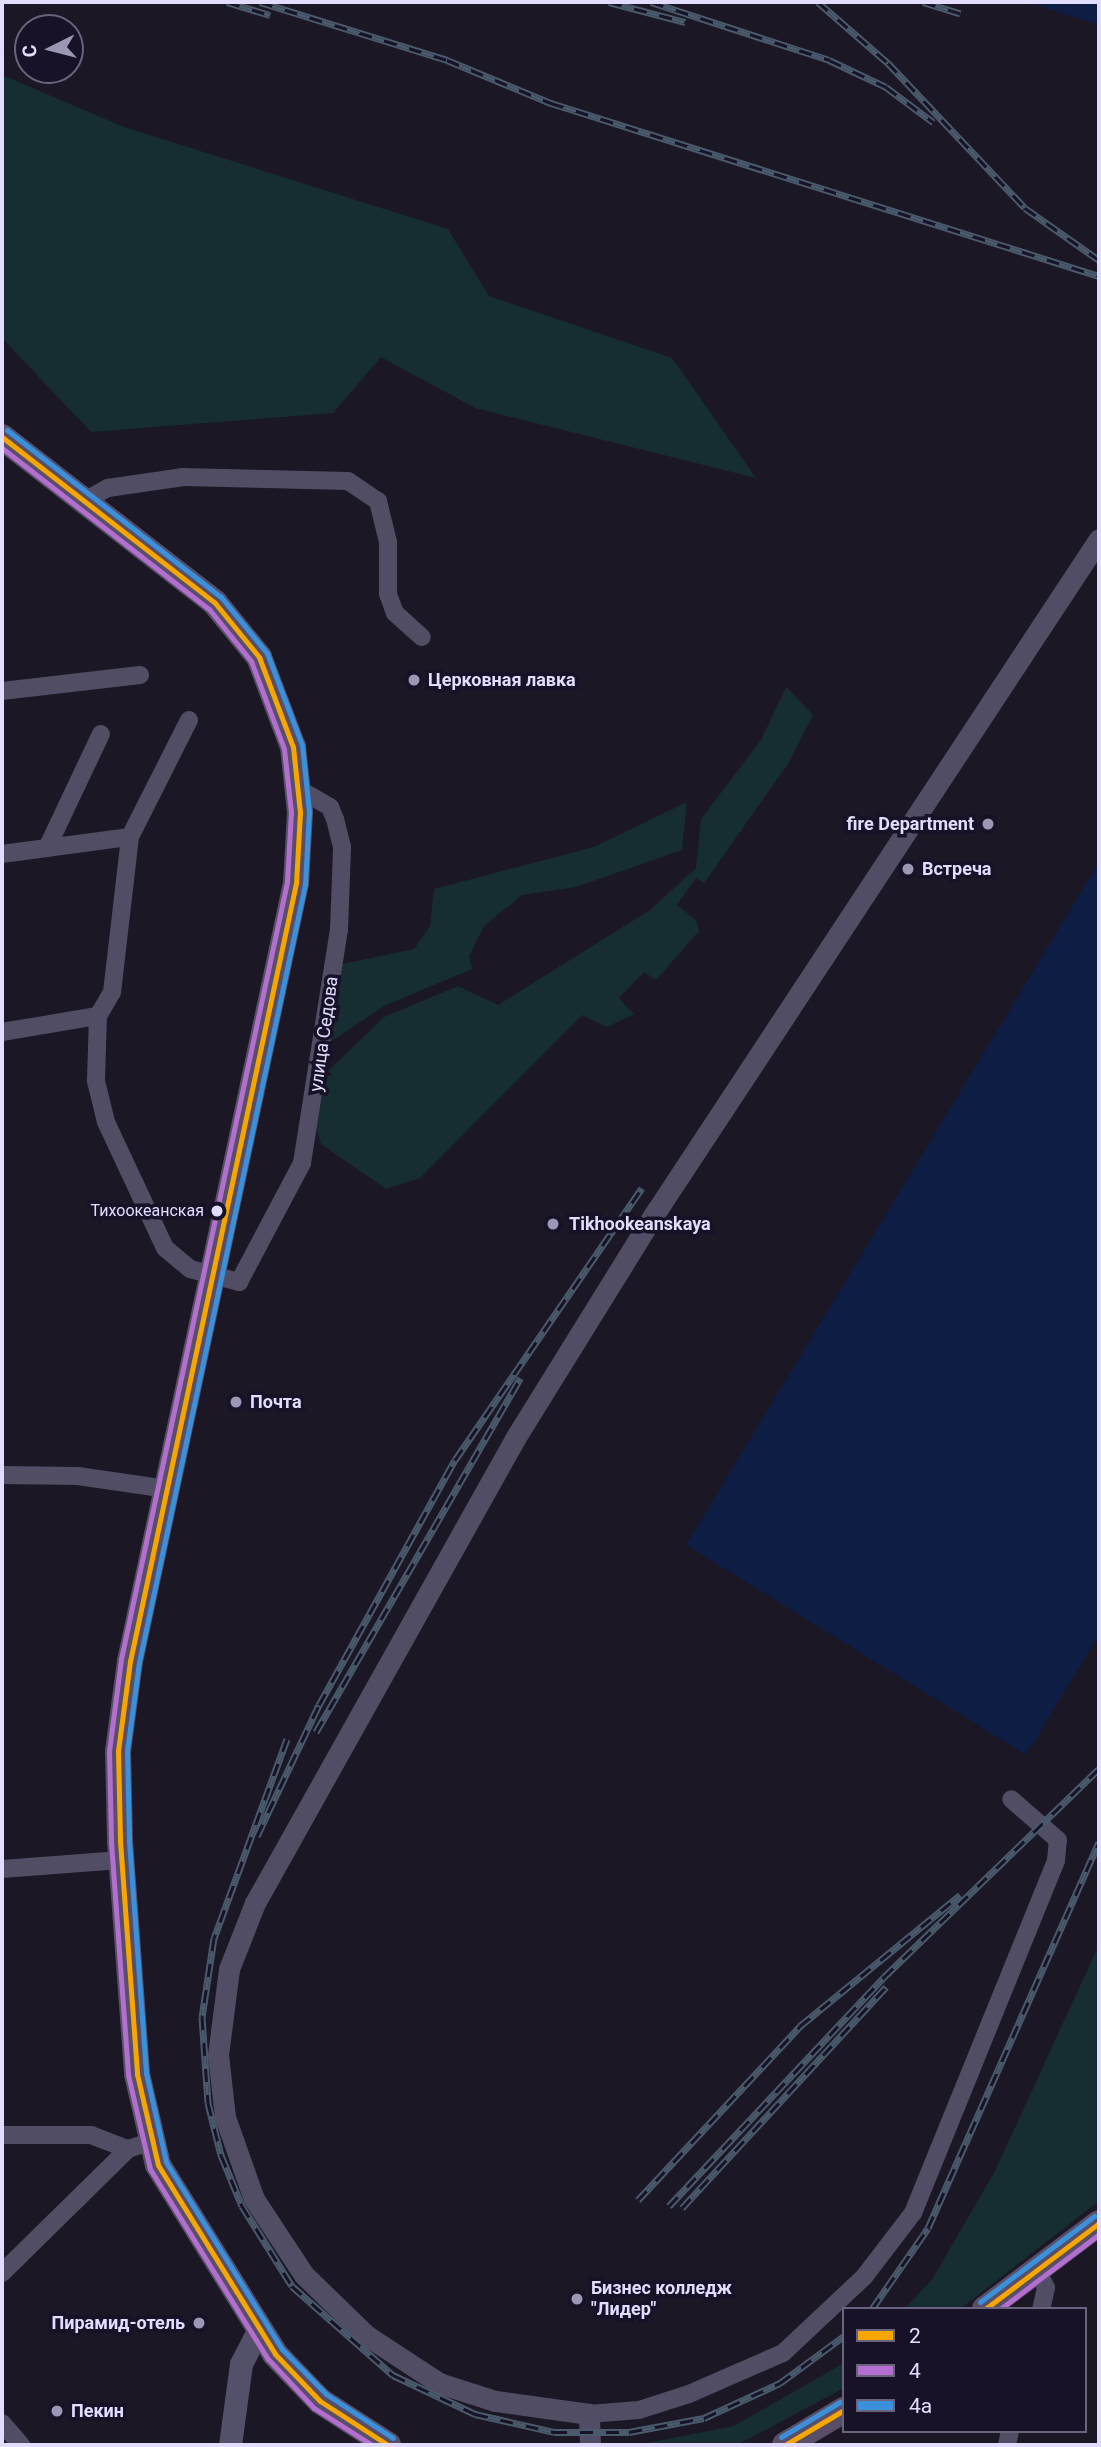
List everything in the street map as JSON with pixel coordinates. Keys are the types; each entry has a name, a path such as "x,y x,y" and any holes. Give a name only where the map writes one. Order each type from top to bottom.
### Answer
{"main road":[{"path":"2,437 188,577 240,631 285,715 299,789 289,925 121,1713 121,1860 137,2074 139,2146 258,2330 320,2400 388,2445"},
{"path":"988,2307 1099,2223"},
{"path":"230,2445 241,2364 258,2330"},
{"path":"794,2444 842,2411"}],"street":[{"path":"86,500 108,488 183,477 348,481 378,500 388,542 388,594 395,613 422,637"},
{"path":"1011,1799 1058,1840 1056,1861 913,2213 864,2277 783,2353 689,2394 639,2410 589,2414 495,2401 439,2382 366,2335 304,2275 254,2199 225,2117 219,2032 229,1969 255,1903 516,1437 657,1210 1099,539"},
{"path":"2,691 140,675"},
{"path":"189,720 130,837 113,992 98,1016 96,1081 106,1122 165,1248 176,1261 213,1275"},
{"path":"47,848 101,734"},
{"name":"улица Седова","path":"213,1275 239,1282 302,1163 339,930 342,847 330,807 299,789"},
{"path":"2,854 130,837"},
{"path":"2,1032 98,1016"},
{"path":"2,1475 78,1476 167,1489"},
{"path":"2,1869 121,1860"},
{"path":"2,2135 91,2135 139,2146"},
{"path":"2,2273 139,2146"},
{"path":"1037,2270 1046,2288 1041,2307"},
{"path":"589,2414 590,2445"},
{"path":"2,2423 21,2445"}],"green space":[{"path":"2,75 14,80 14,84 23,84 124,127 448,229 489,296 672,358 756,478 475,408 381,357 333,413 91,432 2,338"},
{"path":"786,687 813,715 788,764 704,883 696,878 677,905 696,920 699,931 656,980 644,972 619,998 634,1014 607,1027 582,1015 420,1178 386,1189 321,1144 316,1128 327,1072 384,1017 458,986 498,1005 650,910 696,868 701,819 761,740"},
{"path":"687,802 682,850 576,887 522,895 484,926 469,956 472,969 384,1006 329,1043 342,964 414,949 430,926 434,889 594,847"},
{"path":"1099,1945 1099,2201 963,2307 907,2307 933,2278 995,2171"},
{"path":"842,2364 842,2389 737,2445 637,2445 734,2426"}],"water":[{"path":"1027,2 1099,2 1099,25"},
{"path":"1099,862 1099,1635 1026,1755 686,1545"}],"railway":[{"path":"227,2 270,15"},
{"path":"260,2 447,60 551,103 1099,276"},
{"path":"609,2 685,22"},
{"path":"651,2 829,60 886,87 933,122"},
{"path":"818,2 888,63 1025,208 1099,260"},
{"path":"923,2 960,13"},
{"path":"257,1836 319,1705 455,1460 642,1188"},
{"path":"316,1732 520,1378"},
{"path":"287,1739 214,1938 202,2017 208,2103 221,2155 242,2206 292,2286 393,2375 475,2414 554,2432 629,2432 704,2418 780,2383 842,2337"},
{"path":"669,2206 884,1977 1099,1769"},
{"path":"873,2307 928,2228 1099,1842"},
{"path":"638,2200 800,2026 960,1895"},
{"path":"682,2208 886,1987"}],"transit line":[{"name":"4а","path":"7,430 221,597 267,653 302,745 309,812 305,884 139,1662 127,1751 129,1841 146,2073 166,2162 282,2349 326,2394 393,2438"},
{"name":"2","path":"2,437 215,603 259,657 293,747 300,812 296,883 130,1661 118,1751 120,1841 137,2074 158,2165 275,2354 320,2401 388,2445"},
{"name":"4","path":"2,448 209,609 251,661 284,749 291,812 287,882 121,1659 109,1751 111,1842 128,2075 150,2169 268,2359 314,2408 372,2445"},
{"name":"4а","path":"980,2302 1094,2216"},
{"name":"2","path":"988,2307 1099,2223"},
{"name":"4","path":"1003,2307 1099,2234"},
{"name":"4а","path":"781,2437 840,2402"},
{"name":"2","path":"785,2445 842,2411"}],"place":[{"name":"Церковная лавка","path":"414,680"},
{"name":"fire Department","path":"988,824"},
{"name":"Встреча","path":"908,869"},
{"name":"Тихоокеанская","path":"217,1211"},
{"name":"Tikhookeanskaya","path":"553,1224"},
{"name":"Почта","path":"236,1402"},
{"name":"Бизнес колледж \"Лидер\"","path":"577,2299"},
{"name":"Пирамид-отель","path":"199,2323"},
{"name":"Пекин","path":"57,2411"}]}
